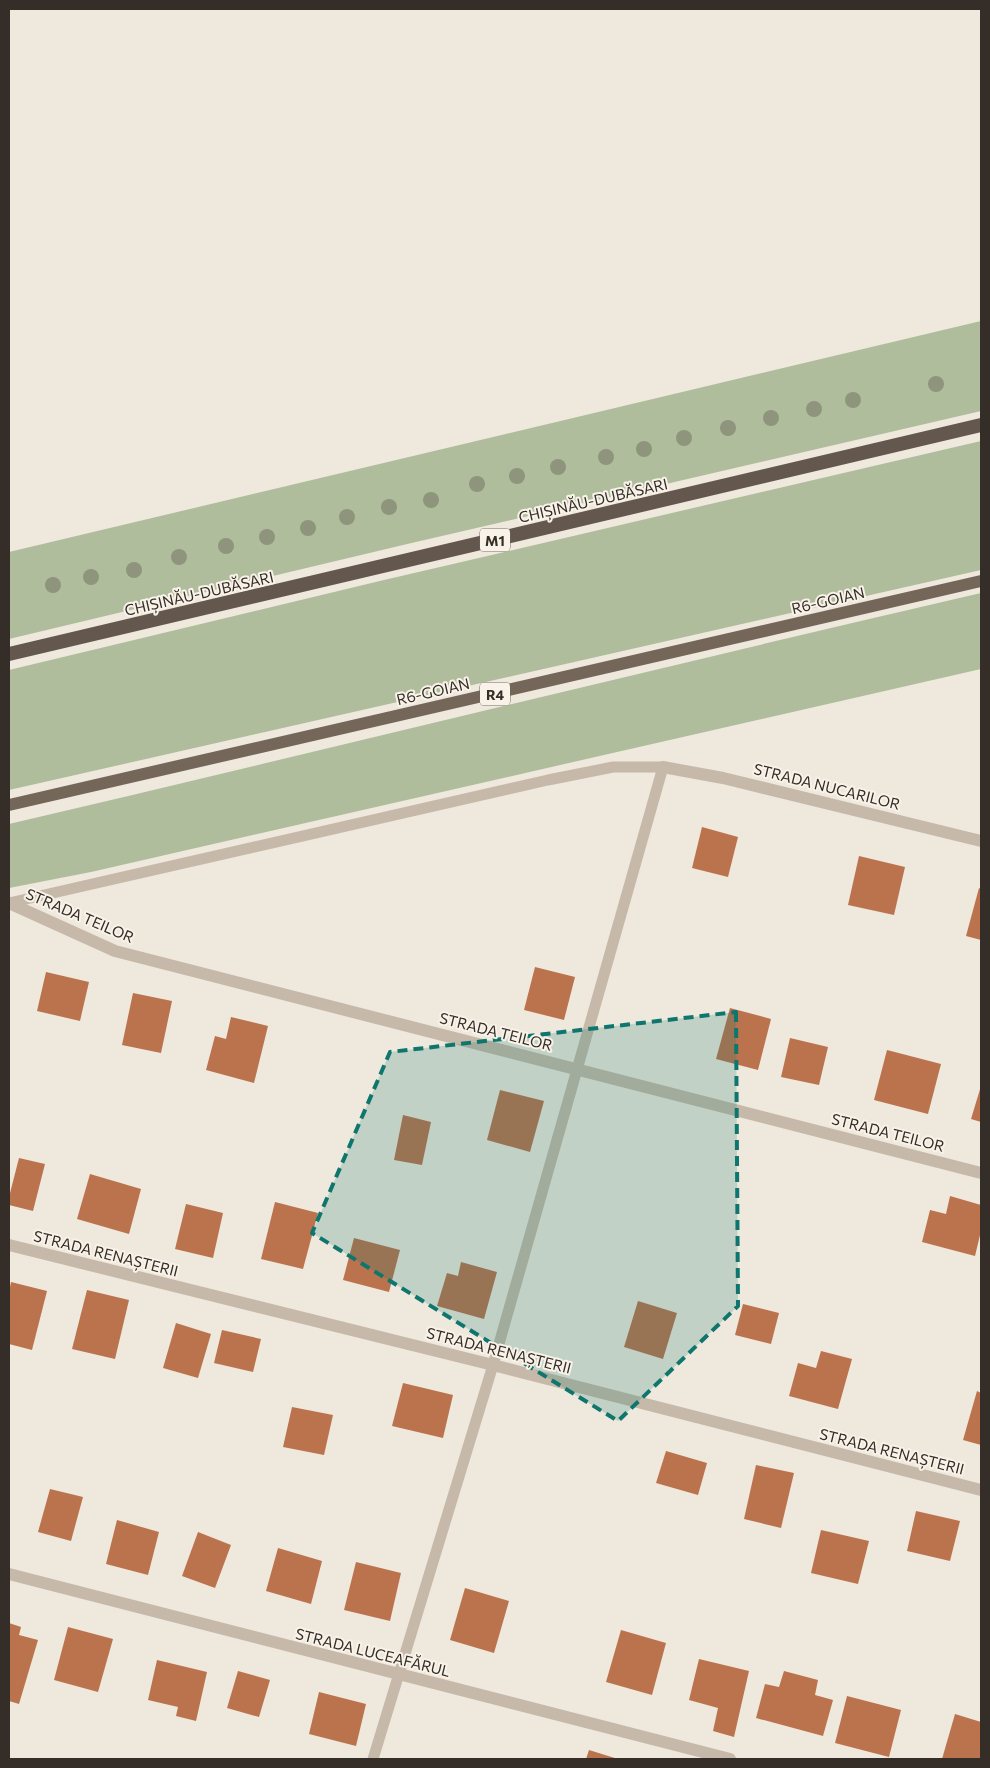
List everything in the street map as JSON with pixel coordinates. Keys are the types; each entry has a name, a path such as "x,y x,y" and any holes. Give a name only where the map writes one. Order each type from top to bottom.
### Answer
{"highway":[{"name":"CHIȘINĂU-DUBĂSARI","path":"9,654 981,425"}],"main road":[{"name":"R6-GOIAN","path":"9,806 981,581"}],"street":[{"name":"STRADA NUCARILOR","path":"663,767 723,778 981,841"},
{"name":"STRADA TEILOR","path":"9,903 115,951 981,1173"},
{"name":"STRADA RENAȘTERII","path":"9,1246 494,1365 981,1490"},
{"name":"STRADA LUCEAFĂRUL","path":"9,1574 730,1759"}],"lane":[{"path":"9,903 548,780 613,767 663,767 494,1365 373,1759"}],"highlighted area":[{"path":"736,1012 738,1306 618,1421 312,1233 390,1052"}],"green space":[{"path":"981,321 981,411 403,545 9,639 9,552"},
{"path":"981,441 981,570 9,790 9,670 384,580"},
{"path":"981,593 981,669 91,872 9,888 9,824"}],"building":[{"path":"702,827 738,837 728,877 692,868"},
{"path":"859,856 905,867 894,915 848,905"},
{"path":"979,888 981,889 981,940 966,936"},
{"path":"535,967 575,977 564,1020 524,1010"},
{"path":"46,972 89,982 80,1021 37,1011"},
{"path":"133,993 172,1001 161,1053 122,1045"},
{"path":"730,1008 771,1019 758,1070 716,1059"},
{"path":"231,1017 268,1026 254,1083 206,1070 215,1036 226,1039"},
{"path":"790,1038 828,1047 819,1085 781,1077"},
{"path":"887,1050 941,1064 928,1114 874,1100"},
{"path":"981,1086 981,1122 971,1119"},
{"path":"500,1090 544,1101 530,1152 487,1140"},
{"path":"403,1115 431,1122 422,1165 394,1160"},
{"path":"19,1158 45,1164 33,1211 9,1205 9,1197"},
{"path":"90,1174 141,1189 129,1234 77,1219"},
{"path":"950,1196 981,1205 981,1231 975,1256 922,1242 930,1210 946,1214"},
{"path":"275,1202 318,1213 303,1269 261,1259"},
{"path":"186,1204 223,1213 213,1258 175,1249"},
{"path":"354,1238 400,1250 389,1292 343,1280"},
{"path":"461,1262 497,1272 484,1319 437,1306 447,1273 458,1276"},
{"path":"11,1282 47,1291 32,1350 9,1344 9,1292"},
{"path":"87,1290 129,1300 115,1359 72,1349"},
{"path":"638,1301 677,1313 663,1359 624,1347"},
{"path":"743,1304 779,1313 771,1344 735,1335"},
{"path":"176,1323 211,1334 198,1378 163,1368"},
{"path":"222,1330 261,1339 253,1372 214,1363"},
{"path":"821,1351 852,1359 838,1409 789,1396 798,1363 816,1368"},
{"path":"403,1383 453,1395 443,1438 392,1426"},
{"path":"977,1391 981,1393 981,1445 963,1440"},
{"path":"292,1407 333,1415 324,1455 283,1447"},
{"path":"666,1451 707,1463 698,1495 656,1483"},
{"path":"756,1465 794,1473 781,1528 744,1519"},
{"path":"50,1489 83,1497 71,1541 38,1532"},
{"path":"916,1511 960,1521 950,1561 907,1551"},
{"path":"117,1520 159,1532 148,1575 106,1564"},
{"path":"821,1530 869,1541 858,1584 811,1573"},
{"path":"198,1532 231,1545 215,1588 182,1576"},
{"path":"278,1548 322,1561 311,1604 266,1591"},
{"path":"356,1562 401,1573 390,1621 344,1610"},
{"path":"465,1588 509,1601 494,1653 450,1640"},
{"path":"9,1623 21,1627 19,1635 38,1640 19,1704 9,1701"},
{"path":"68,1627 113,1639 98,1692 54,1680"},
{"path":"621,1630 666,1643 652,1695 606,1682"},
{"path":"699,1659 749,1671 734,1737 713,1731 718,1708 689,1700"},
{"path":"157,1660 207,1672 196,1721 176,1716 178,1707 148,1700"},
{"path":"238,1671 270,1680 259,1717 227,1708"},
{"path":"784,1671 818,1680 815,1695 833,1700 823,1736 756,1718 765,1684 779,1687"},
{"path":"319,1692 366,1704 356,1746 309,1734"},
{"path":"847,1696 901,1710 889,1757 835,1743"},
{"path":"955,1714 981,1722 981,1759 942,1759"},
{"path":"589,1750 618,1759 586,1759"}]}
